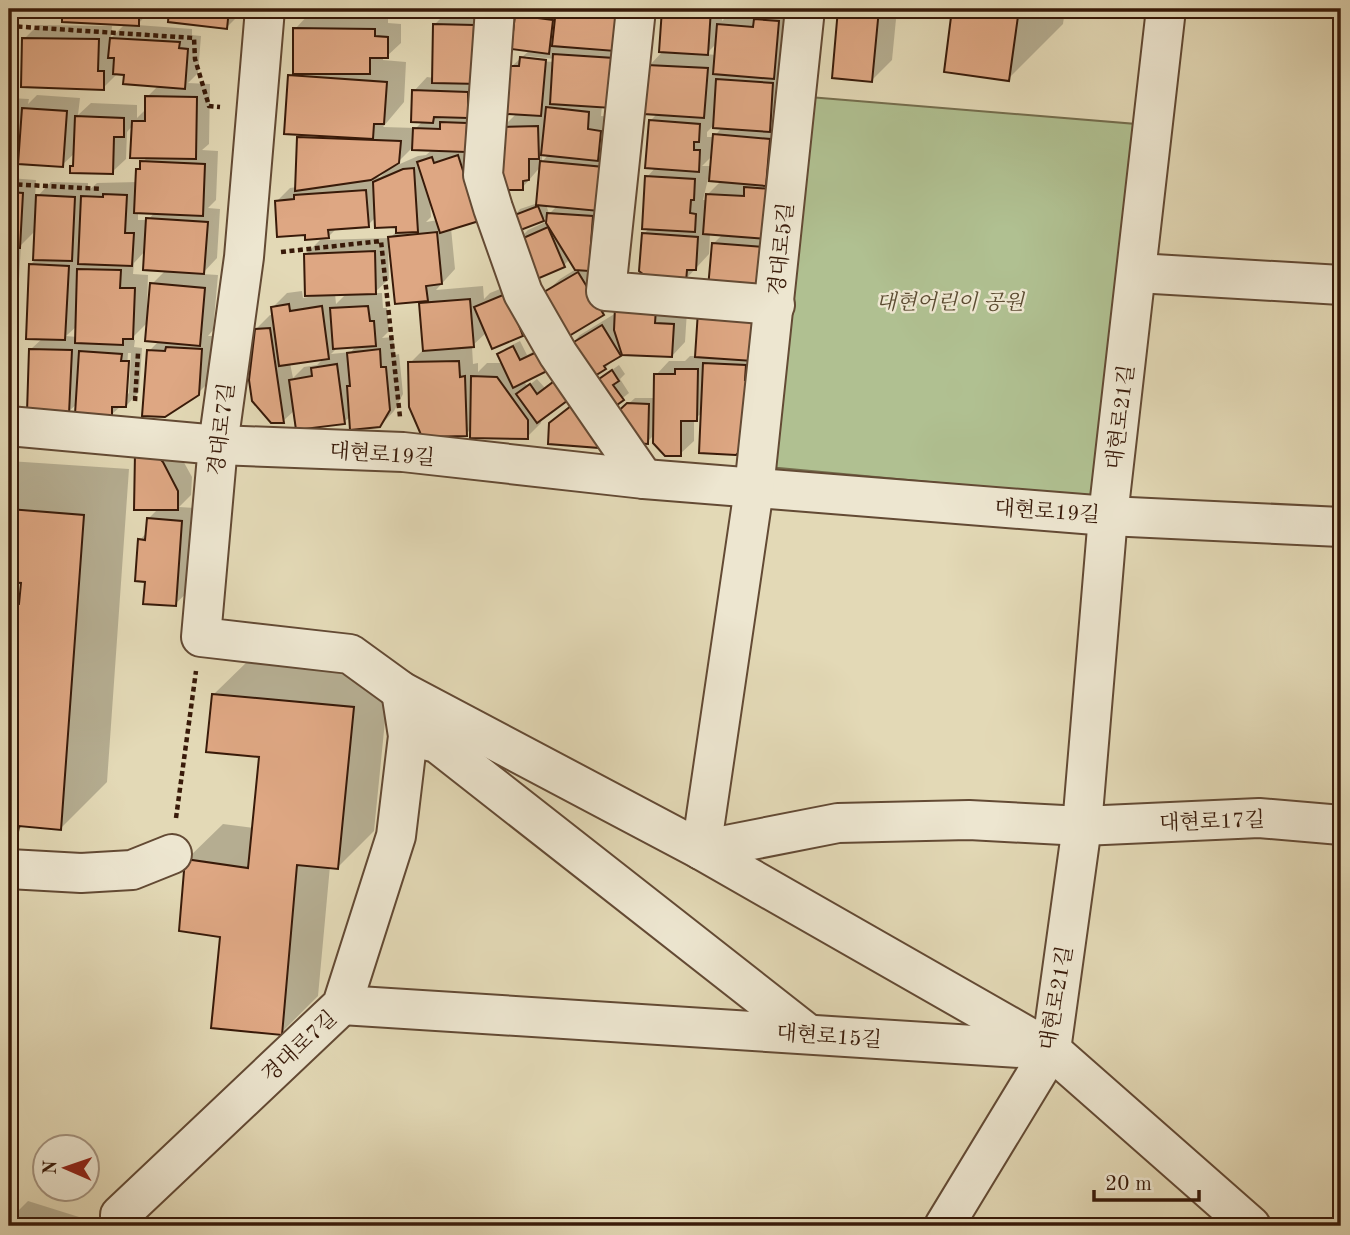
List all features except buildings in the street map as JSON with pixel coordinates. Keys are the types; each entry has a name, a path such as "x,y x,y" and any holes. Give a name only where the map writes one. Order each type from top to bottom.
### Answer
{"street":[{"name":"경대로7길","path":"201,637 218,445 244,257 265,9"},
{"path":"495,9 483,175 493,208 523,293 558,354 644,479"},
{"path":"636,9 606,291 775,305"},
{"name":"경대로5길","path":"754,489 805,9"},
{"name":"대현로21길","path":"944,1226 1051,1050 1082,826 1108,516 1166,9"},
{"path":"1137,273 1341,285"},
{"name":"대현로19길","path":"9,426 218,445 403,453 754,489 1108,516 1341,527"},
{"path":"701,850 754,489"},
{"path":"201,637 351,654 401,691 701,850 1051,1050 1251,1226"},
{"name":"경대로7길","path":"120,1226 120,1215 342,1005 396,836 408,736 401,691"},
{"path":"408,736 436,743 808,1034"},
{"name":"대현로17길","path":"1082,826 1259,818 1341,825"},
{"path":"701,850 838,823 969,820 1082,826"},
{"path":"9,869 81,873 132,870 172,854"},
{"name":"대현로15길","path":"342,1005 1051,1050"}],"path":[{"path":"9,26 194,38 195,59 209,106 255,111"},
{"path":"9,184 102,189"},
{"path":"244,257 381,241 403,453"},
{"path":"132,437 138,353"},
{"path":"172,854 201,637"}],"green space":[{"name":"대현어린이 공원","path":"809,97 1136,124 1091,497 768,467"}]}
